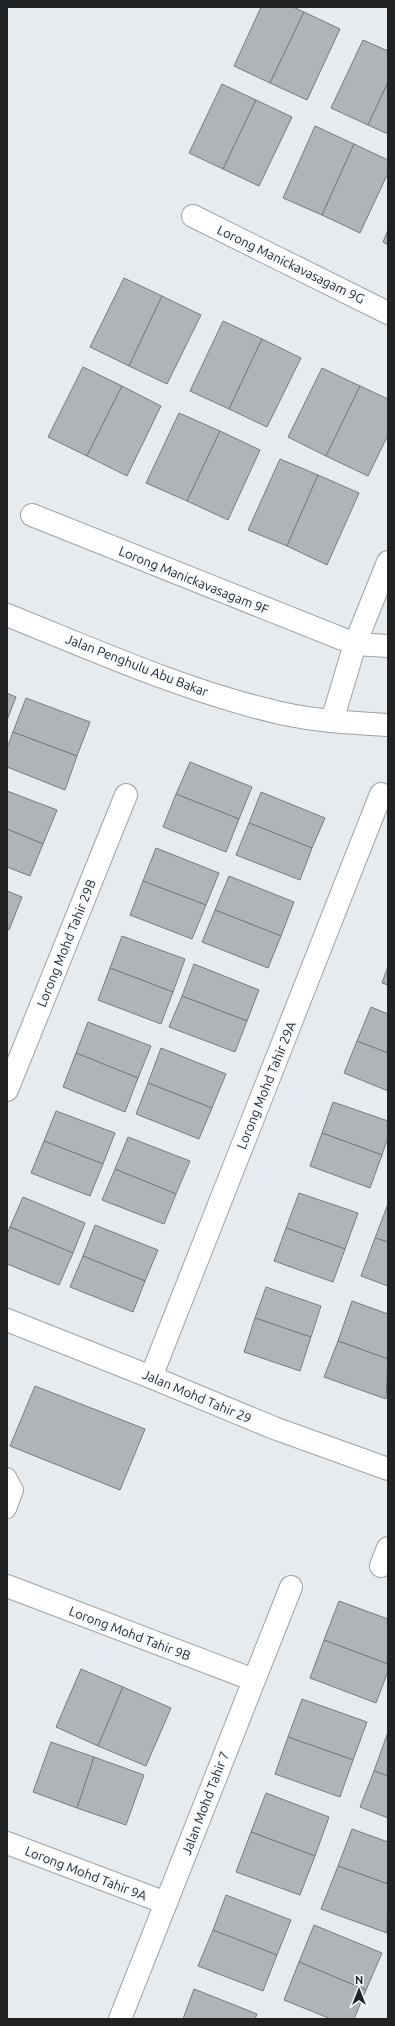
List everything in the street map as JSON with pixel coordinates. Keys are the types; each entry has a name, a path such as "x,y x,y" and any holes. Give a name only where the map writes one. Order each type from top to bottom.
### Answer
{"street":[{"name":"Lorong Manickavasagam 9G","path":"193,216 388,313"},
{"name":"Lorong Manickavasagam 9F","path":"32,515 355,644 388,646"},
{"path":"332,721 355,644 388,562"},
{"name":"Jalan Penghulu Abu Bakar","path":"7,615 181,685 245,704 282,713 332,721 388,725"},
{"name":"Lorong Mohd Tahir 29A","path":"151,1377 381,794"},
{"name":"Lorong Mohd Tahir 29B","path":"7,1090 126,795"},
{"name":"Jalan Mohd Tahir 29","path":"7,1320 274,1428 388,1469"},
{"name":"Lorong Mohd Tahir 9B","path":"7,1586 254,1680"},
{"name":"Jalan Mohd Tahir 7","path":"120,2019 291,1587"},
{"name":"Lorong Mohd Tahir 9A","path":"7,1843 166,1903"}],"lane":[{"path":"7,1477 14,1490 7,1509"}],"building":[{"path":"261,7 293,7 304,12 270,83 234,66"},
{"path":"304,12 340,29 307,100 270,83"},
{"path":"363,40 388,51 388,82 368,125 331,108"},
{"path":"388,82 388,134 368,125"},
{"path":"222,84 256,100 223,169 189,153"},
{"path":"256,100 292,117 259,186 223,169"},
{"path":"315,126 354,144 322,215 283,198"},
{"path":"354,144 388,160 388,173 360,233 322,215"},
{"path":"388,230 388,245 383,242"},
{"path":"124,278 162,296 129,366 90,347"},
{"path":"162,296 201,315 167,384 129,366"},
{"path":"223,321 262,339 229,409 190,391"},
{"path":"262,339 301,358 267,427 229,409"},
{"path":"83,367 122,386 87,456 48,437"},
{"path":"322,368 360,386 326,456 288,437"},
{"path":"122,386 161,406 127,476 87,456"},
{"path":"360,386 388,399 388,435 368,476 326,456"},
{"path":"179,413 220,431 187,501 146,483"},
{"path":"220,431 260,450 228,520 187,501"},
{"path":"280,459 318,475 287,546 248,530"},
{"path":"318,475 359,493 327,565 287,546"},
{"path":"7,693 16,697 7,720"},
{"path":"26,698 90,722 77,756 13,732"},
{"path":"13,732 77,756 65,790 7,767 7,748"},
{"path":"190,762 252,787 239,819 176,794"},
{"path":"7,791 57,810 43,844 7,829"},
{"path":"261,792 325,818 312,848 249,823"},
{"path":"176,794 239,819 226,852 163,827"},
{"path":"249,823 312,848 300,880 236,855"},
{"path":"7,829 43,844 30,876 7,867"},
{"path":"156,848 219,873 206,905 143,881"},
{"path":"229,876 294,902 281,936 215,910"},
{"path":"143,881 206,905 192,939 130,915"},
{"path":"7,891 22,897 9,930 7,929"},
{"path":"215,910 281,936 268,968 202,942"},
{"path":"122,936 185,959 173,992 110,968"},
{"path":"194,964 259,990 247,1021 182,996"},
{"path":"388,966 388,985 382,983"},
{"path":"110,968 173,992 161,1024 98,1000"},
{"path":"182,996 247,1021 235,1052 169,1027"},
{"path":"371,1007 388,1014 388,1053 357,1041"},
{"path":"88,1022 151,1046 138,1078 76,1053"},
{"path":"357,1041 388,1053 388,1091 344,1073"},
{"path":"161,1048 226,1074 212,1108 148,1083"},
{"path":"76,1053 138,1078 125,1112 63,1087"},
{"path":"148,1083 212,1108 199,1139 136,1114"},
{"path":"333,1102 388,1121 388,1137 382,1155 322,1133"},
{"path":"56,1111 115,1133 103,1164 44,1141"},
{"path":"322,1133 382,1155 370,1188 310,1166"},
{"path":"128,1137 190,1161 176,1194 115,1169"},
{"path":"44,1141 103,1164 90,1196 31,1173"},
{"path":"115,1169 176,1194 164,1224 102,1200"},
{"path":"299,1193 358,1213 345,1249 286,1228"},
{"path":"23,1197 85,1223 73,1253 10,1227"},
{"path":"388,1204 388,1242 375,1238"},
{"path":"95,1225 158,1250 145,1281 83,1256"},
{"path":"10,1227 73,1253 59,1285 7,1264 7,1234"},
{"path":"286,1228 345,1249 333,1282 274,1261"},
{"path":"375,1238 388,1242 388,1286 361,1276"},
{"path":"83,1256 145,1281 133,1312 70,1287"},
{"path":"266,1287 321,1306 311,1337 255,1318"},
{"path":"352,1301 388,1314 388,1359 338,1341"},
{"path":"255,1318 311,1337 300,1371 244,1352"},
{"path":"338,1341 388,1359 386,1399 324,1377"},
{"path":"35,1386 145,1429 120,1490 10,1446"},
{"path":"339,1601 388,1619 388,1664 324,1640"},
{"path":"324,1640 388,1664 388,1671 376,1703 310,1678"},
{"path":"81,1669 123,1687 98,1746 56,1727"},
{"path":"123,1687 171,1708 146,1766 98,1746"},
{"path":"302,1699 367,1722 353,1760 288,1737"},
{"path":"388,1732 388,1776 374,1771"},
{"path":"288,1737 353,1760 340,1797 275,1774"},
{"path":"51,1742 94,1757 77,1808 33,1792"},
{"path":"94,1757 144,1775 126,1825 77,1808"},
{"path":"374,1771 388,1776 388,1818 360,1807"},
{"path":"266,1793 329,1817 315,1856 251,1832"},
{"path":"352,1829 388,1842 388,1884 338,1866"},
{"path":"251,1832 315,1856 300,1895 236,1872"},
{"path":"338,1866 388,1884 387,1933 321,1909"},
{"path":"226,1895 291,1920 277,1955 213,1930"},
{"path":"314,1925 382,1953 366,1990 299,1962"},
{"path":"213,1930 277,1955 263,1991 198,1966"},
{"path":"299,1962 366,1990 354,2019 331,2019 284,2000"},
{"path":"194,1989 257,2014 255,2019 183,2019"}]}
